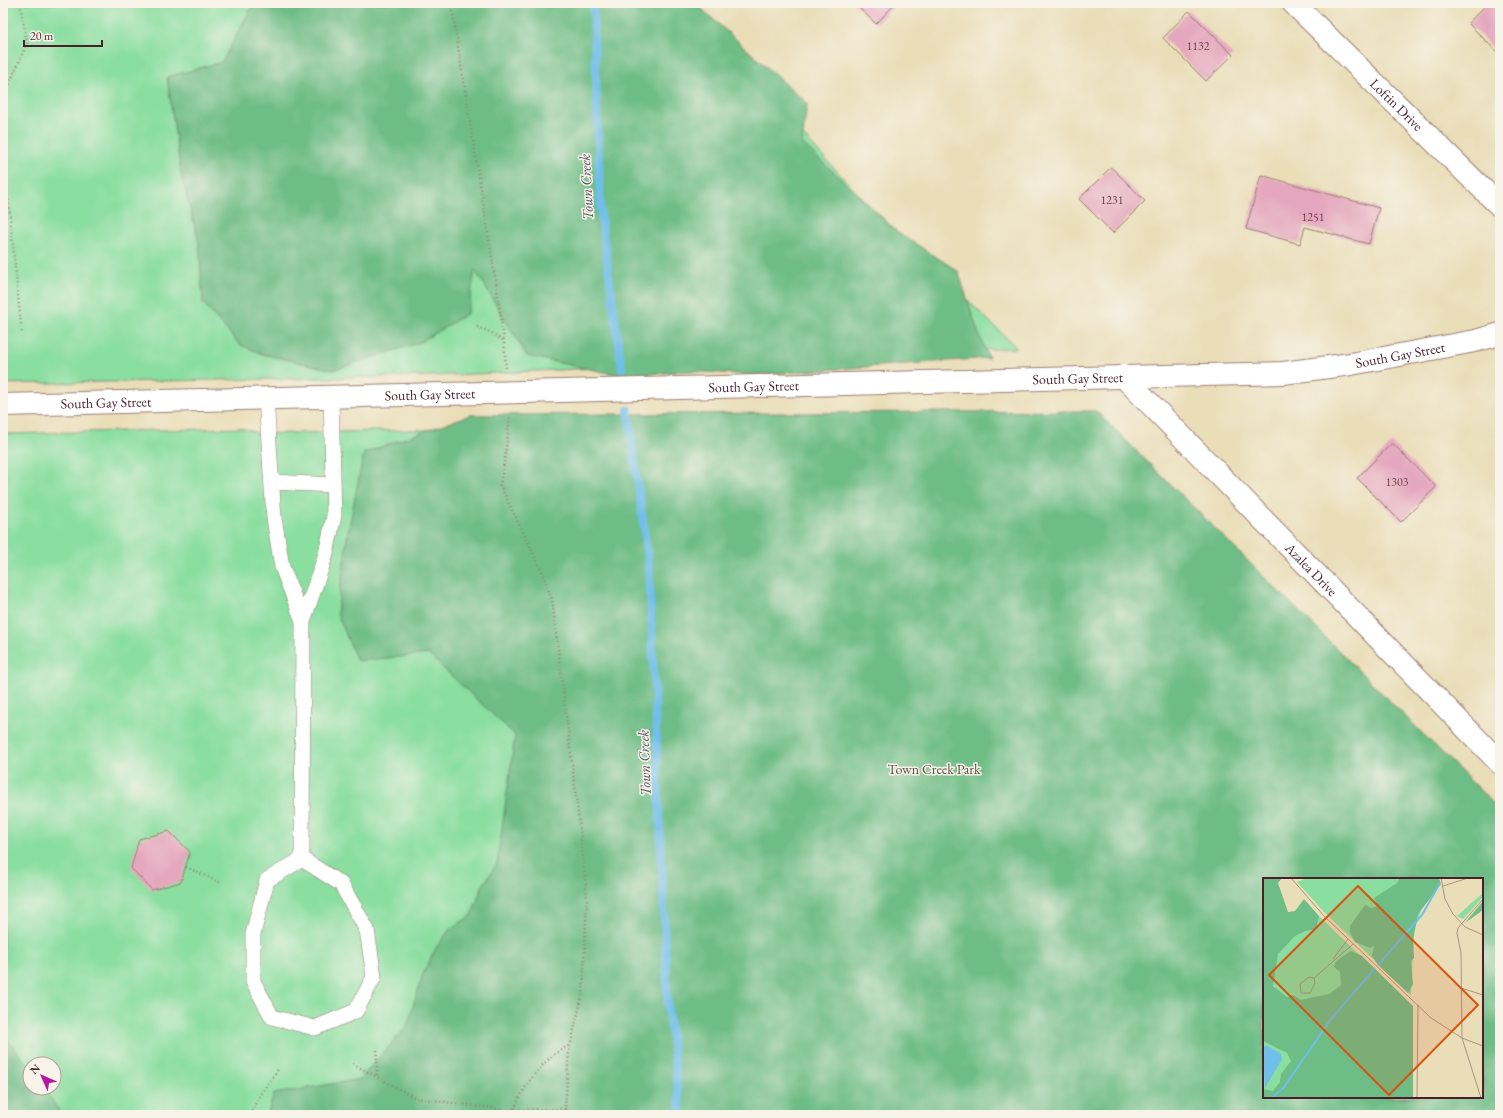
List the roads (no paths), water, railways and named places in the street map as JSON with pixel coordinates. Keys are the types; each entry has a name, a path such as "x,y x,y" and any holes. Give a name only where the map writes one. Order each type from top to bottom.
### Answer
{"street":[{"name":"Loftin Drive","path":"1293,3 1500,206"},
{"name":"South Gay Street","path":"3,405 1283,373 1351,364 1475,341 1500,334"},
{"name":"Azalea Drive","path":"1122,376 1500,763"}],"lane":[{"path":"302,859 303,621 326,554 334,516 331,396"},
{"path":"266,398 274,518 282,567 303,621"},
{"path":"272,482 333,485"},
{"path":"302,859 341,884 367,930 374,977 356,1011 315,1028 272,1017 252,981 253,934 267,880 302,859"}],"waterway":[{"name":"Town Creek","path":"593,3 601,218 622,368"},
{"name":"Town Creek","path":"628,410 649,566 668,1010 681,1115"}],"park label":[{"name":"Town Creek Park","path":"934,769"}]}
